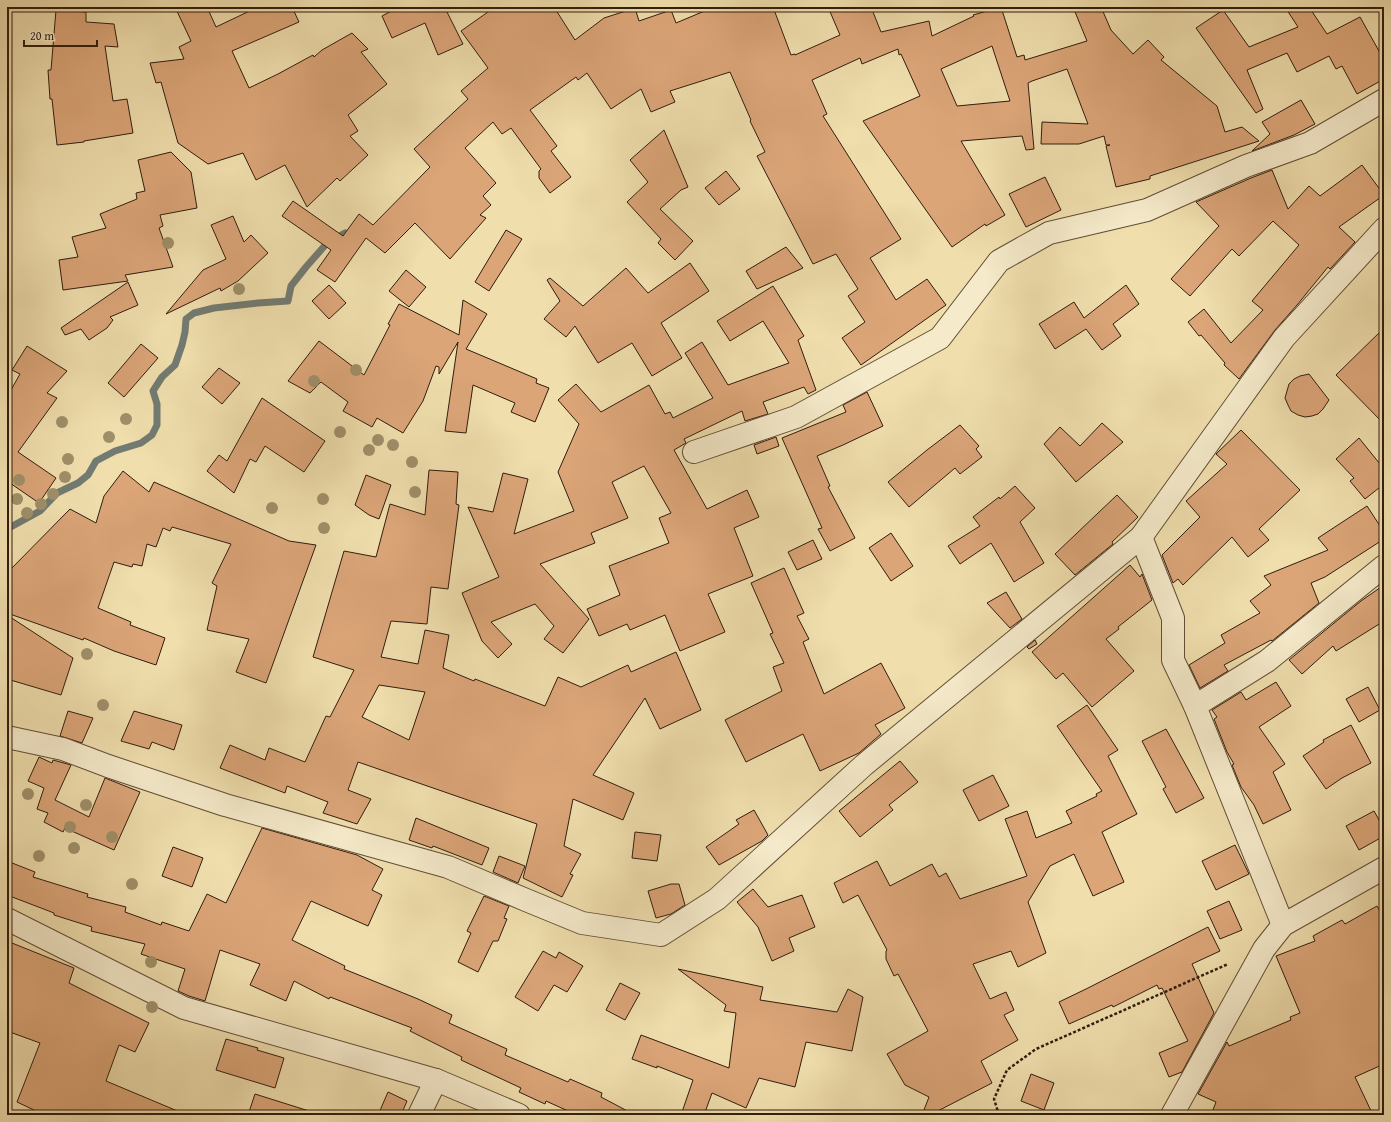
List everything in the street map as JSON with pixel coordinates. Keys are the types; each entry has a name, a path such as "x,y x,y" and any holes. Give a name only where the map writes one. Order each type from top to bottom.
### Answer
{"street":[{"path":"694,452 796,417 940,338 999,261 1049,233 1147,210 1246,166 1310,143 1384,100"},
{"path":"7,737 63,749 108,766 225,805 448,867 582,922 661,935 717,899 864,765 1141,536 1284,338 1384,229"},
{"path":"1141,536 1173,618 1173,660 1195,706 1283,925"},
{"path":"1195,706 1267,661 1384,566"},
{"path":"1172,1115 1264,949 1283,925 1384,868"},
{"path":"7,919 184,1008 436,1080 519,1115"},
{"path":"419,1115 436,1080"}],"path":[{"path":"999,1115 994,1099 1007,1070 1036,1049 1228,964"}],"building":[{"path":"175,7 207,7 216,27 258,7 292,7 299,22 232,51 249,88 313,55 314,57 322,50 352,33 368,49 361,52 387,84 348,115 358,131 350,136 368,155 340,181 337,178 307,207 285,165 256,180 243,153 208,164 178,143 161,82 156,83 150,63 184,59 179,47 191,41"},
{"path":"399,7 459,7 447,12 463,44 438,55 425,23 392,38 382,16"},
{"path":"495,7 554,7 575,40 604,18 635,8 639,21 671,10 676,23 714,7 773,7 791,55 795,55 840,35 828,7 871,7 881,32 929,21 932,36 974,16 973,15 1001,7 1017,57 1024,55 1025,60 1087,41 1073,7 1101,7 1111,30 1133,54 1148,40 1164,57 1161,60 1217,106 1225,132 1242,127 1259,141 1150,176 1150,179 1116,187 1106,146 1110,145 1106,145 1104,136 1079,144 1041,144 1042,122 1088,124 1067,69 1032,81 1028,83 1034,149 1026,150 1022,136 961,141 1005,215 986,226 985,224 952,247 863,121 920,96 901,54 899,55 898,49 862,64 860,58 812,80 827,114 823,116 901,239 870,258 896,300 927,279 946,305 861,365 842,338 865,322 848,296 858,289 836,254 813,264 757,156 765,152 750,121 751,120 730,72 670,91 675,102 651,112 641,89 611,109 587,73 578,80 576,77 530,110 557,146 551,151 571,177 550,193 539,178 539,171 541,169 511,128 502,134 493,122 465,148 496,183 483,196 491,205 480,215 486,218 450,259 415,223 385,253 366,238 335,282 317,270 331,250 282,216 293,201 343,236 359,214 373,225 430,167 414,149 468,99 461,91 488,68 461,31","holes":["992,46 1010,101 957,106 941,69"]},
{"path":"1285,7 1309,7 1327,34 1360,17 1384,60 1384,79 1357,94 1342,66 1336,69 1329,56 1297,72 1287,53 1247,70 1263,109 1256,113 1196,28 1223,10 1249,47 1298,27"},
{"path":"56,10 86,12 86,22 114,24 118,47 105,46 113,101 127,99 133,133 84,142 57,145 52,99 50,99 48,70 51,70"},
{"path":"1301,100 1315,124 1294,135 1252,151 1270,134 1262,122"},
{"path":"664,130 688,187 681,190 660,209 693,241 675,260 658,243 661,239 627,202 648,182 630,160"},
{"path":"171,152 191,172 197,208 160,215 163,226 159,228 173,267 125,275 128,281 63,290 59,260 78,257 72,237 106,228 100,214 137,199 136,193 145,191 138,160"},
{"path":"1362,165 1384,195 1339,227 1355,242 1330,269 1328,267 1275,330 1239,379 1224,365 1225,363 1201,335 1199,336 1188,322 1204,309 1231,343 1263,310 1252,301 1299,245 1273,221 1239,256 1232,249 1190,296 1171,279 1219,226 1196,202 1272,170 1288,209 1309,186 1320,196"},
{"path":"726,171 740,189 719,205 705,188"},
{"path":"1045,177 1061,210 1026,227 1009,194"},
{"path":"233,216 244,242 251,235 268,253 238,281 221,291 220,288 166,314 203,270 226,259 211,225"},
{"path":"506,230 522,239 489,291 475,282"},
{"path":"786,247 803,268 757,289 746,271"},
{"path":"690,263 709,291 661,323 682,358 652,376 632,343 598,363 575,326 566,337 544,319 560,301 547,280 550,278 583,306 626,268 648,293"},
{"path":"406,270 426,287 409,307 389,291"},
{"path":"128,282 138,305 110,317 113,320 107,328 89,340 81,329 65,335 61,328"},
{"path":"329,285 346,303 329,319 312,301"},
{"path":"1126,285 1139,304 1113,324 1121,336 1102,350 1086,329 1055,349 1039,324 1074,302 1084,318"},
{"path":"773,286 804,336 798,340 816,390 808,394 804,387 763,402 768,414 745,421 742,411 684,439 686,443 674,450 707,509 747,490 759,517 734,528 753,576 708,594 725,632 680,651 665,615 630,630 627,624 599,636 587,609 620,595 609,566 669,543 659,518 671,513 644,466 612,482 628,518 591,533 595,543 540,564 589,619 563,653 544,639 554,626 535,604 491,622 512,644 498,658 482,641 462,593 499,577 468,507 493,512 503,473 528,479 514,534 574,511 558,472 579,424 558,400 576,384 601,412 649,385 665,414 670,412 673,418 713,398 685,353 702,342 728,385 789,363 763,321 730,341 717,321"},
{"path":"463,300 487,314 466,349 537,379 536,383 549,388 535,422 511,412 515,403 473,385 466,433 445,431 458,342 439,374 439,367 436,366 423,401 403,433 377,418 372,427 343,411 348,402 321,382 310,393 288,381 319,341 364,375 390,325 388,324 399,304 459,335"},
{"path":"1384,328 1384,424 1336,375"},
{"path":"141,344 158,358 124,397 108,383"},
{"path":"27,346 67,371 47,393 57,398 18,452 56,478 39,503 7,481 7,397 20,374 12,370"},
{"path":"219,368 240,383 222,404 202,387"},
{"path":"1309,374 1329,400 1318,414 1305,417 1291,411 1285,398 1289,384 1294,379"},
{"path":"867,392 883,426 817,456 830,486 828,487 855,538 830,551 818,529 822,528 782,438 846,412 843,405"},
{"path":"262,398 325,441 304,472 265,446 256,462 250,459 234,493 207,471 219,455 227,461"},
{"path":"1102,423 1123,442 1076,482 1044,444 1060,427 1080,446"},
{"path":"960,425 979,446 976,449 982,457 960,474 955,468 909,507 888,482"},
{"path":"1241,430 1300,490 1259,529 1269,540 1248,557 1232,537 1183,585 1178,579 1173,583 1162,555 1200,517 1186,501 1227,464 1216,454"},
{"path":"776,437 779,446 757,454 754,445"},
{"path":"1359,438 1384,469 1384,484 1365,499 1350,481 1354,478 1336,459"},
{"path":"429,470 458,472 456,504 459,505 448,589 431,587 427,624 391,621 381,657 418,664 425,630 449,635 443,668 474,681 475,679 545,706 558,677 581,687 628,665 631,672 676,652 701,710 660,729 645,698 593,775 634,793 623,820 573,799 564,846 581,854 570,874 573,875 562,897 523,878 537,824 358,762 348,790 371,799 357,824 323,813 328,802 287,786 285,793 220,768 230,745 265,760 269,748 305,762 326,716 330,717 354,670 313,657 344,551 376,557 390,504 425,515","holes":["379,685 425,692 409,740 362,717"]},
{"path":"123,471 149,492 154,482 289,541 316,545 266,683 236,672 249,639 207,630 217,586 212,583 231,544 172,527 170,531 163,528 156,547 147,544 142,566 133,564 132,567 114,562 98,608 131,622 130,625 165,638 156,665 114,651 84,638 83,640 7,613 7,573 70,509 96,523 104,496"},
{"path":"366,475 391,485 379,519 369,515 355,505"},
{"path":"1015,486 1035,508 1020,522 1044,563 1014,582 991,543 960,564 948,546 980,526 973,517 999,497 1000,499"},
{"path":"1117,495 1138,517 1112,542 1113,544 1075,575 1055,554"},
{"path":"1367,506 1384,532 1384,539 1325,577 1311,583 1319,603 1272,641 1271,640 1224,665 1228,671 1200,688 1189,665 1225,643 1221,635 1260,613 1250,601 1271,585 1264,576 1328,550 1318,538"},
{"path":"891,533 913,566 891,581 869,548"},
{"path":"813,540 822,559 797,570 788,552"},
{"path":"1130,565 1140,577 1142,574 1152,600 1118,627 1119,629 1106,639 1134,671 1092,707 1063,673 1056,679 1032,652"},
{"path":"784,568 804,613 797,616 809,639 803,642 824,694 881,663 905,708 875,725 881,734 859,753 820,771 803,734 746,762 725,720 782,691 773,667 784,663 770,634 773,633 751,583"},
{"path":"1384,585 1384,621 1336,651 1333,646 1302,674 1289,660 1361,601"},
{"path":"1006,592 1022,619 1010,628 987,603"},
{"path":"7,615 73,658 61,695 7,679"},
{"path":"1035,640 1037,644 1029,649 1027,647"},
{"path":"1276,682 1291,706 1259,727 1285,764 1273,772 1291,810 1263,824 1254,805 1241,787 1232,765 1234,764 1227,752 1214,719 1217,717 1212,710 1241,692 1246,700"},
{"path":"1368,687 1380,710 1359,722 1346,699"},
{"path":"1087,705 1118,750 1108,756 1137,814 1102,832 1124,882 1093,896 1074,854 1050,866 1028,902 1046,953 1018,967 1011,951 973,964 990,999 1006,992 1014,1010 1004,1015 1018,1040 981,1061 992,1083 930,1115 922,1115 929,1097 905,1085 887,1054 928,1031 898,974 894,976 886,959 887,950 858,895 843,903 834,883 877,861 890,886 932,864 939,877 946,873 960,899 1027,876 1005,819 1027,811 1036,838 1072,823 1066,811 1097,796 1096,794 1102,791 1057,726"},
{"path":"68,711 93,718 82,743 60,736"},
{"path":"134,711 182,725 174,750 152,742 149,749 121,741"},
{"path":"1351,725 1371,763 1342,778 1326,789 1303,756 1324,742 1323,740"},
{"path":"1166,729 1204,798 1176,813 1163,789 1166,787 1142,741"},
{"path":"39,757 52,763 53,760 71,765 55,800 89,817 105,778 140,792 114,850 65,828 63,832 44,822 48,813 37,809 44,788 28,781"},
{"path":"900,761 918,782 889,805 893,810 860,837 839,811"},
{"path":"993,775 1009,806 979,821 963,790"},
{"path":"754,810 768,835 762,841 719,865 706,847 739,824 736,820"},
{"path":"1374,811 1384,829 1384,836 1359,850 1346,826"},
{"path":"416,818 489,848 482,865 433,846 432,848 409,840"},
{"path":"262,828 357,855 383,869 372,890 382,895 368,926 311,901 292,940 345,966 344,969 418,999 452,1015 449,1023 507,1049 505,1055 568,1082 570,1079 602,1093 601,1097 635,1115 577,1115 546,1101 545,1104 519,1092 521,1088 461,1060 462,1057 410,1031 412,1028 330,997 329,999 294,981 286,1001 250,985 260,964 220,950 205,1001 189,996 178,991 185,969 141,954 145,944 91,931 92,927 54,915 54,913 7,895 7,861 35,872 33,877 88,894 87,897 126,907 125,912 161,925 162,922 189,931 207,894 226,903"},
{"path":"635,832 661,835 657,861 632,858"},
{"path":"1235,845 1249,874 1216,890 1202,861"},
{"path":"173,847 203,858 192,887 162,876"},
{"path":"499,856 525,866 518,883 493,872"},
{"path":"671,884 679,884 685,905 671,914 656,918 648,891"},
{"path":"753,889 768,907 802,895 815,927 789,938 794,951 772,961 758,927 737,902"},
{"path":"484,896 509,906 504,918 507,919 498,941 493,941 478,972 458,962 471,933 467,931"},
{"path":"1229,901 1242,930 1220,939 1207,911"},
{"path":"1377,906 1384,919 1384,1064 1355,1077 1373,1115 1211,1115 1216,1102 1198,1094 1227,1042 1229,1046 1291,1020 1290,1017 1300,1013 1276,956 1315,941 1313,936 1342,920 1345,924"},
{"path":"1208,927 1220,951 1192,964 1214,1013 1182,1072 1169,1077 1159,1053 1188,1041 1162,988 1159,989 1157,985 1113,1007 1112,1005 1069,1024 1059,1002"},
{"path":"7,941 74,968 69,983 149,1023 135,1052 119,1045 106,1081 187,1115 32,1115 34,1110 17,1102 40,1043 7,1031"},
{"path":"543,951 556,958 559,952 583,966 567,992 554,985 538,1011 515,997"},
{"path":"678,969 763,987 760,1000 837,1012 848,989 863,997 852,1051 806,1042 795,1087 759,1078 746,1108 712,1093 704,1115 681,1115 693,1080 657,1066 657,1068 632,1059 641,1035 729,1068 736,1013 724,1011 726,1005"},
{"path":"620,983 640,993 625,1020 606,1010"},
{"path":"226,1039 258,1048 257,1050 284,1058 275,1088 216,1070"},
{"path":"1031,1074 1054,1083 1044,1110 1021,1101"},
{"path":"388,1092 407,1101 401,1115 378,1115"},
{"path":"255,1094 309,1111 308,1115 248,1115"}],"waterway":[{"path":"7,529 40,511 57,493 78,483 88,475 96,461 115,451 141,443 152,435 157,425 157,404 153,391 162,377 175,365 182,345 186,319 194,313 214,308 288,301 291,286 306,267 328,242 345,233"}]}
